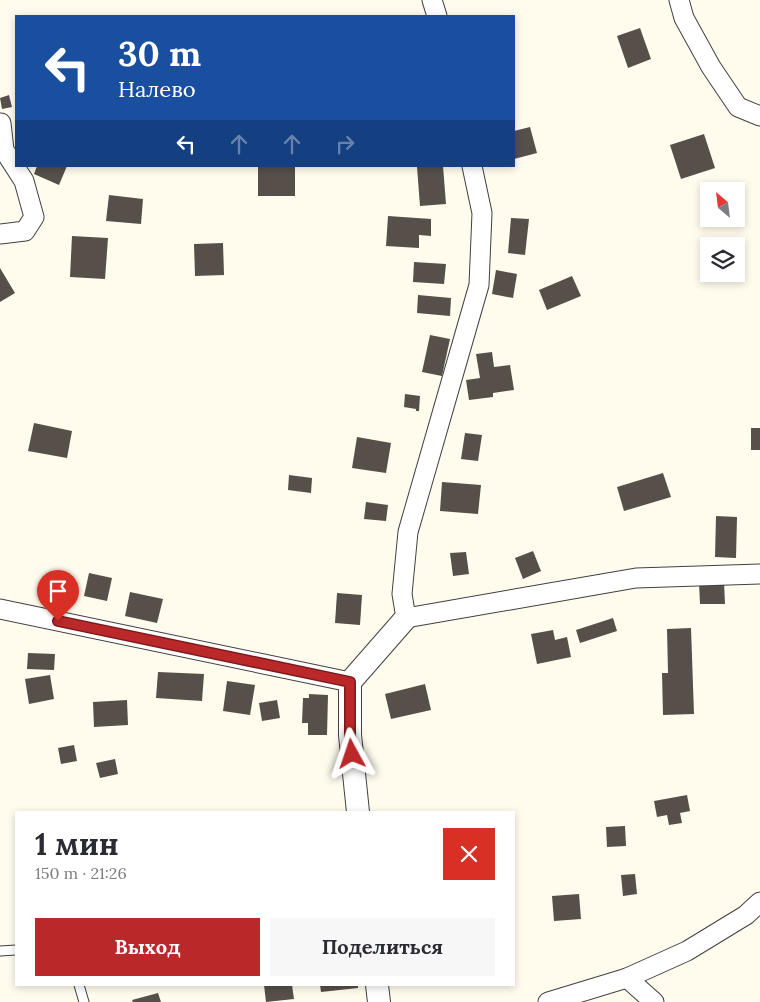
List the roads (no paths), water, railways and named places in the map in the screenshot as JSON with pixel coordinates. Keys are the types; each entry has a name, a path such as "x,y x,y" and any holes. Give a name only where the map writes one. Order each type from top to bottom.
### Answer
{"street":[{"path":"432,0 437,15"},
{"path":"679,0 684,18 711,67 738,107 760,116"},
{"path":"0,234 25,231 34,217 24,181 4,150 6,122"},
{"path":"406,618 402,594 408,532 479,285 482,212 472,167"},
{"path":"358,811 350,735 350,682 406,618 636,578 760,574"},
{"path":"0,609 350,682"},
{"path":"548,1002 627,978 687,952 746,915 760,902"},
{"path":"627,978 654,1002"},
{"path":"378,986 379,1002"}],"lane":[{"path":"0,951 15,950"},
{"path":"79,986 84,1002"}]}
